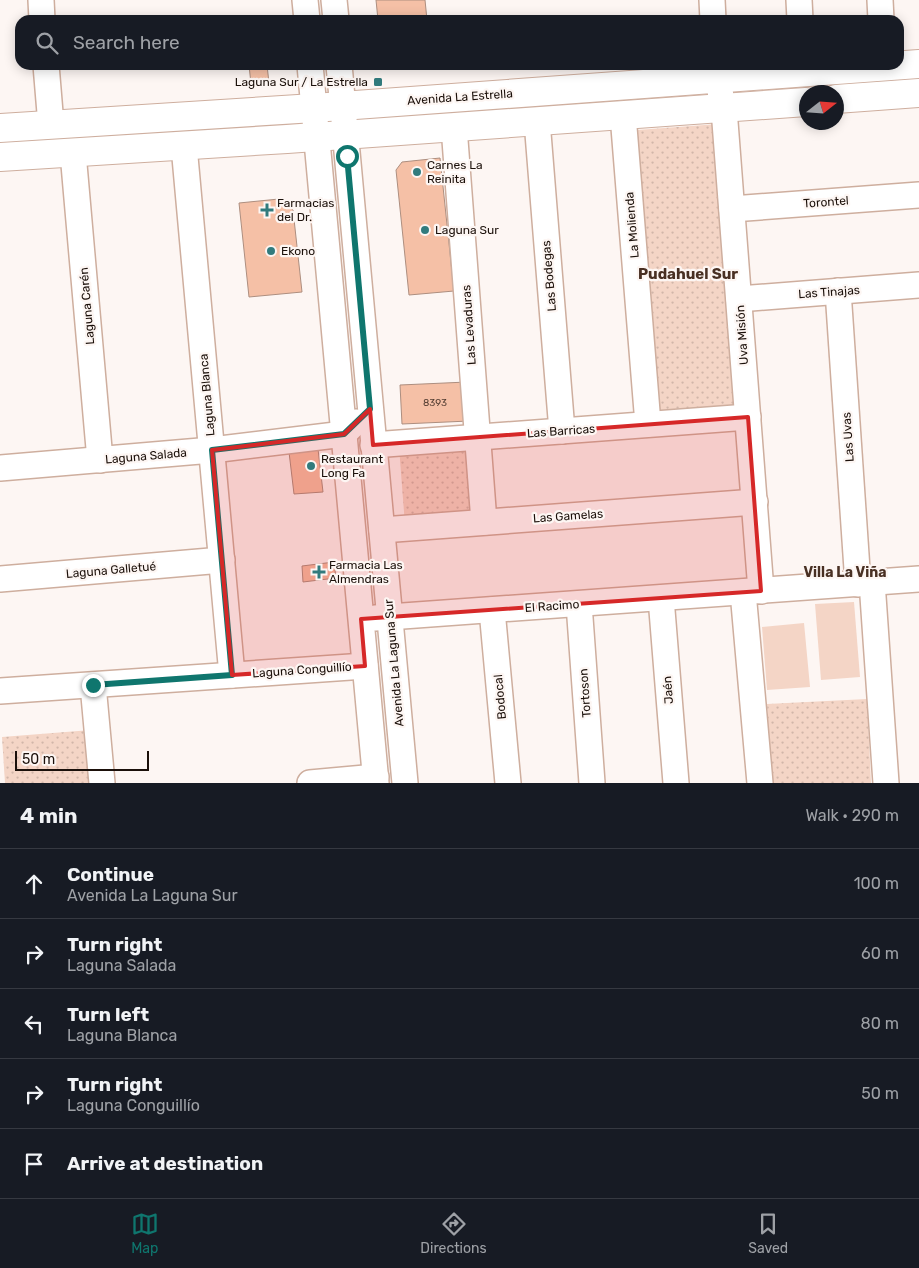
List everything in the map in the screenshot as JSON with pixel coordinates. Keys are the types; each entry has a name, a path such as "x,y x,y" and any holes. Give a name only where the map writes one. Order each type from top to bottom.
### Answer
{"main road":[{"name":"Avenida La Estrella","path":"904,65 919,64"},
{"name":"Avenida La Estrella","path":"0,128 342,106 717,72 775,70"},
{"path":"844,98 919,93"},
{"path":"0,157 317,137 799,103"}],"street":[{"path":"41,0 42,15"},
{"path":"306,0 307,15"},
{"path":"334,0 336,15"},
{"path":"712,0 713,15"},
{"path":"799,0 800,15"},
{"path":"880,0 881,15"},
{"path":"46,70 51,125"},
{"path":"310,70 376,780 310,783"},
{"name":"Avenida La Laguna Sur","path":"339,70 406,783"},
{"name":"Uva Misión","path":"717,72 723,108 732,209 754,502 752,591"},
{"name":"La Molienda","path":"623,115 648,424"},
{"name":"Las Bodegas","path":"537,121 562,431"},
{"name":"Las Levaduras","path":"454,127 484,522"},
{"name":"Laguna Blanca","path":"184,146 232,675"},
{"name":"Laguna Carén","path":"73,153 100,460"},
{"name":"Torontel","path":"732,209 919,195"},
{"name":"Las Tinajas","path":"739,299 919,285"},
{"name":"Las Uvas","path":"838,291 886,783"},
{"path":"344,434 370,409"},
{"name":"Las Barricas","path":"373,444 748,417"},
{"name":"Laguna Salada","path":"0,468 212,450 344,434"},
{"name":"Las Gamelas","path":"382,530 754,502"},
{"name":"Laguna Galletué","path":"0,580 222,560"},
{"name":"El Racimo","path":"361,619 919,579"},
{"path":"752,591 760,783"},
{"name":"Jaén","path":"661,598 676,783"},
{"name":"Tortoson","path":"579,604 592,783"},
{"name":"Bodocal","path":"492,610 508,783"},
{"name":"Laguna Conguillío","path":"0,691 365,666"},
{"path":"93,685 102,783"}],"highlighted area":[{"path":"370,409 373,445 748,417 761,591 361,619 365,666 232,675 212,450 344,434"}],"shaded area":[{"path":"718,124 740,406 659,412 637,130"},
{"path":"473,441 479,516 405,525 399,447"},
{"path":"854,602 860,677 821,680 815,604"},
{"path":"804,623 810,687 767,690 762,627"},
{"path":"867,699 871,783 771,783 767,704"},
{"path":"91,730 94,783 5,783 2,737"}],"building":[{"path":"376,0 425,0 426,15 378,15"},
{"path":"250,70 268,70 269,83 251,84"},
{"name":"Laguna Sur","path":"440,158 454,291 409,295 396,170 402,162"},
{"name":"Ekono","path":"279,199 293,210 302,292 249,297 239,203"},
{"path":"467,382 469,421 402,424 400,385"},
{"path":"318,449 323,492 294,494 289,452"},
{"name":"Farmacia Las Almendras","path":"334,562 336,578 303,582 302,566"}],"place":[{"name":"Laguna Sur / La Estrella","path":"378,82"},
{"name":"Carnes La Reinita","path":"417,172"},
{"name":"Farmacias del Dr.","path":"267,210"},
{"name":"Laguna Sur","path":"425,230"},
{"name":"Ekono","path":"271,251"},
{"name":"Restaurant Long Fa","path":"311,466"},
{"name":"Farmacia Las Almendras","path":"319,572"}],"district":[{"name":"Pudahuel Sur","path":"688,274"},
{"name":"Villa La Viña","path":"845,572"}],"route":[{"path":"93,685 232,675 212,450 344,434 370,409 347,156"}]}
